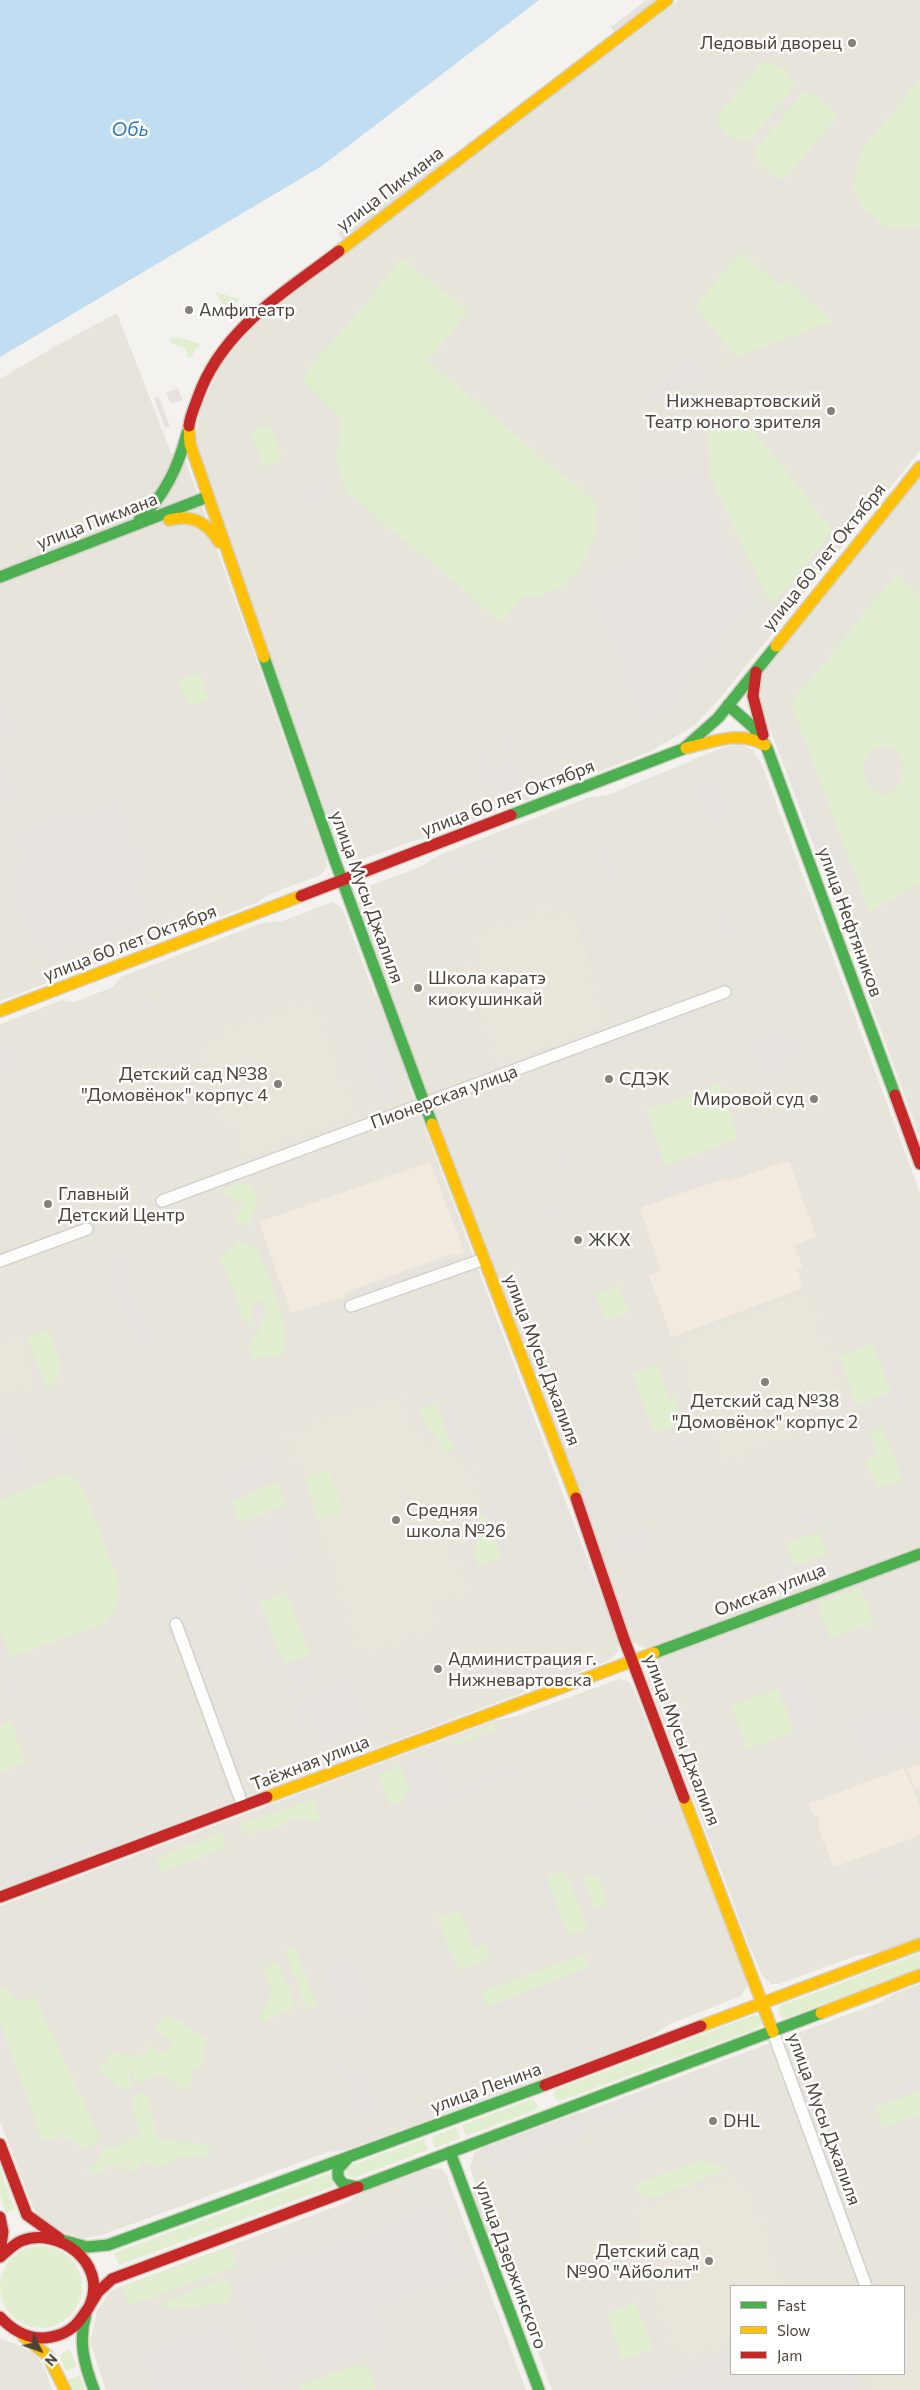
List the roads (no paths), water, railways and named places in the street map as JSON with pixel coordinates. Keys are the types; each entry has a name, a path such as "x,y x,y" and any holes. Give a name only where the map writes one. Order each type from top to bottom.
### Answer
{"main road":[{"name":"улица Пикмана","path":"190,444 189,423 197,396 216,360 232,338 257,313 667,0"},
{"path":"134,525 156,504 171,482 180,460 189,423"},
{"name":"улица Мусы Джалиля","path":"190,444 342,880 424,1104 596,1553 632,1661 774,2032"},
{"name":"улица 60 лет Октября","path":"0,1011 683,749 709,728 920,467"},
{"name":"улица Пикмана","path":"0,577 207,497"},
{"path":"134,525 151,526 181,516 194,517 214,532 231,560"},
{"path":"758,666 754,680 753,703 768,748"},
{"name":"улица Нефтяников","path":"728,705 753,727 768,748 920,1164"},
{"path":"683,749 740,736 750,737 768,748"},
{"name":"Омская улица","path":"632,1661 920,1554"},
{"name":"Таёжная улица","path":"0,1897 632,1661"},
{"name":"улица Ленина","path":"87,2310 98,2292 112,2279 450,2152 545,2101 763,2002 920,1944"},
{"name":"улица Ленина","path":"62,2240 87,2247 108,2245 347,2159 774,2032 920,1975"},
{"path":"0,2144 27,2215 40,2226 79,2251 90,2268 93,2288 80,2341 83,2358 94,2390"},
{"name":"улица Дзержинского","path":"450,2152 538,2390"},
{"path":"347,2159 338,2169 338,2177 343,2184 357,2187"},
{"path":"0,2218 2,2232 0,2251"},
{"path":"0,2256 15,2243 24,2239 43,2235 62,2240"},
{"path":"0,2326 34,2338 59,2335 74,2327 87,2310"},
{"path":"0,2317 17,2332 44,2350 57,2371 65,2390"}],"street":[{"name":"Пионерская улица","path":"162,1201 725,992"},
{"path":"0,1261 87,1229"},
{"path":"351,1306 484,1258"},
{"path":"176,1624 243,1806"},
{"name":"улица Мусы Джалиля","path":"774,2032 866,2285"}],"water":[{"name":"Обь","path":"0,0 539,0 322,166 0,357"}],"place":[{"name":"Ледовый дворец","path":"852,43"},
{"name":"Амфитеатр","path":"189,310"},
{"name":"Нижневартовский Театр юного зрителя","path":"831,411"},
{"name":"Школа каратэ киокушинкай","path":"418,988"},
{"name":"СДЭК","path":"609,1079"},
{"name":"Детский сад №38 \"Домовёнок\" корпус 4","path":"278,1084"},
{"name":"Мировой суд","path":"814,1099"},
{"name":"Главный Детский Центр","path":"48,1204"},
{"name":"ЖКХ","path":"578,1240"},
{"name":"Детский сад №38 \"Домовёнок\" корпус 2","path":"765,1382"},
{"name":"Средняя школа №26","path":"396,1520"},
{"name":"Администрация г. Нижневартовска","path":"438,1669"},
{"name":"DHL","path":"713,2121"},
{"name":"Детский сад №90 \"Айболит\"","path":"709,2261"}]}
